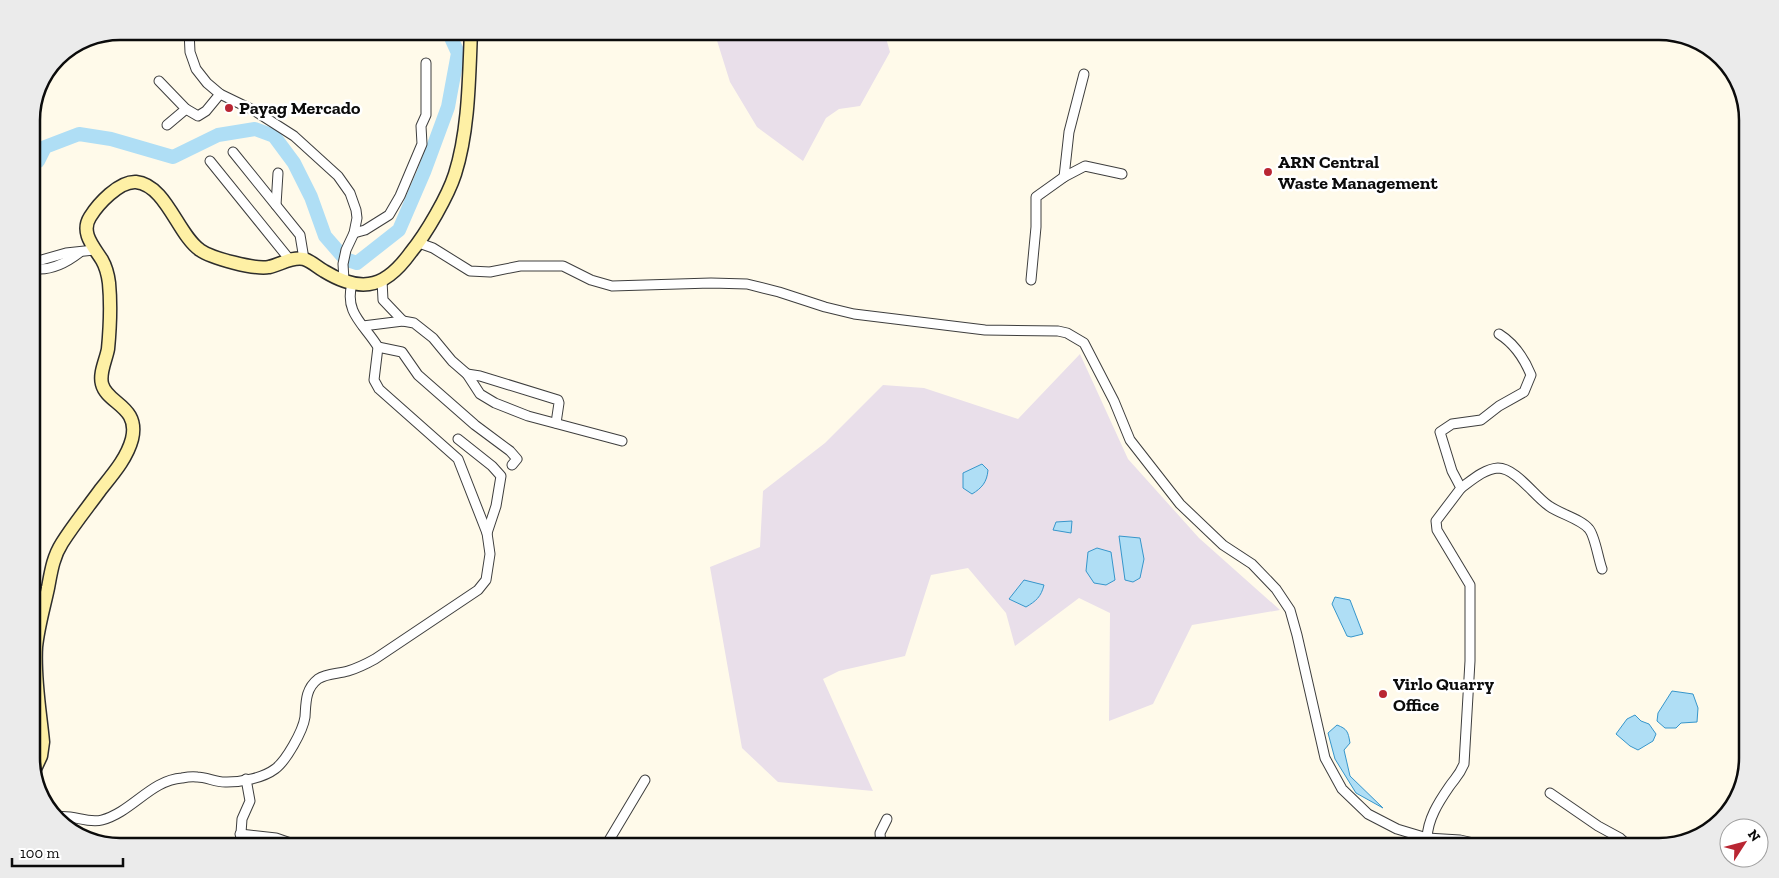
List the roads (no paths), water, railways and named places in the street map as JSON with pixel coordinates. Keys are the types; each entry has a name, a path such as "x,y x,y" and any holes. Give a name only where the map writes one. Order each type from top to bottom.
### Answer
{"main road":[{"path":"40,628 54,556 68,533 117,469 130,445 133,429 129,415 104,390 102,383 101,375 108,350 110,294 106,270 86,232 90,217 121,185 136,182 150,188 161,199 191,242 203,253 258,268 267,268 290,260 304,259 348,282 365,285 374,284 402,264 418,243 455,174 466,113 471,40"},
{"path":"40,706 43,742 40,758"}],"street":[{"path":"65,816 73,816 91,822 102,821 130,806 156,786 179,778 198,777 226,782 268,774 283,761 297,738 305,718 305,704 308,693 318,680 325,676 358,668 375,658 478,590 486,580 490,554 487,533 458,458 379,389 374,380 378,347 355,317 351,308 350,292 343,264 357,218 350,194 338,176 294,136 255,112 220,94 207,83 196,69 190,52 189,40"},
{"path":"354,233 365,230 388,215 400,196 422,144 421,126 426,116 426,64"},
{"path":"1064,177 1068,132 1084,74"},
{"path":"159,81 186,109 198,116 206,111 220,94"},
{"path":"167,125 186,109"},
{"path":"233,152 300,235 304,259"},
{"path":"210,160 290,260"},
{"path":"1032,280 1036,197 1064,177 1085,166 1122,174"},
{"path":"276,205 278,173"},
{"path":"418,243 433,248 470,271 490,272 520,266 563,266 591,280 612,286 711,282 747,284 854,314 985,330 1058,330 1067,333 1084,344 1114,401 1130,440 1158,477 1180,504 1223,545 1252,564 1276,589 1290,610 1324,758 1342,789 1368,814 1397,829 1427,838 1428,824 1450,786 1459,775 1465,753 1470,661 1470,585 1437,530 1436,521 1461,488 1487,470 1500,468 1520,478 1549,506 1588,527 1592,534 1602,569"},
{"path":"40,264 68,261 79,253 94,250"},
{"path":"382,280 383,300 403,320"},
{"path":"363,326 403,320 414,323 433,338 452,361 467,374 480,394 495,403 528,416 622,440"},
{"path":"1461,488 1447,457 1440,432 1452,424 1481,420 1499,406 1524,392 1531,375 1524,357 1500,334"},
{"path":"378,347 402,352 418,375 474,425 517,458 512,465"},
{"path":"467,374 480,376 555,399 559,403 556,423"},
{"path":"458,439 492,466 501,476 496,506 487,533"},
{"path":"240,838 242,819 250,801 246,779"},
{"path":"611,838 646,780"},
{"path":"1550,792 1598,826 1620,838"},
{"path":"880,838 880,833 887,819"},
{"path":"240,834 276,838"}],"water":[{"path":"982,464 988,470 985,481 972,494 963,488 963,473"},
{"path":"1072,521 1071,533 1053,530 1056,522"},
{"path":"1119,536 1140,538 1144,559 1140,578 1133,582 1125,580"},
{"path":"1097,548 1111,552 1115,580 1106,585 1094,583 1086,571 1088,552"},
{"path":"1024,580 1044,585 1038,598 1026,607 1009,599"},
{"path":"1335,597 1350,600 1363,634 1347,636 1332,604"},
{"path":"1672,691 1693,694 1698,708 1697,722 1681,723 1676,728 1665,728 1657,721 1658,713"},
{"path":"1635,715 1641,721 1649,724 1656,734 1653,741 1638,750 1616,734 1627,719"},
{"path":"1337,725 1345,729 1349,736 1350,743 1344,750 1350,776 1383,808 1356,793 1335,759 1328,733"}],"waterway":[{"path":"40,157 45,147 79,134 111,139 173,157 218,135 255,129 274,136 294,163 311,197 325,236 345,259 357,263 399,230 424,172 448,107 458,53 452,40"}],"place":[{"name":"Payag Mercado","path":"229,108"},
{"name":"ARN Central Waste Management","path":"1268,172"},
{"name":"Virlo Quarry Office","path":"1383,694"}]}
